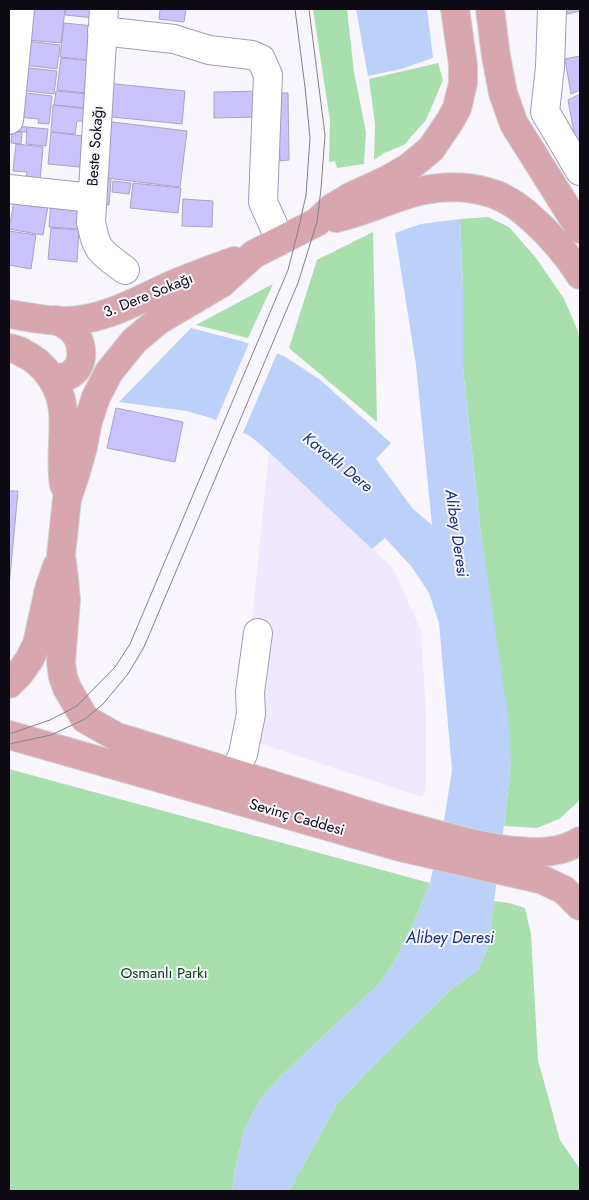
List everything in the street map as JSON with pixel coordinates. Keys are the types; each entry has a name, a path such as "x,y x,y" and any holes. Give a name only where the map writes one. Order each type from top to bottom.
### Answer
{"main road":[{"path":"317,222 332,208 350,196 387,180 408,168 431,149 450,121 457,108 463,83 455,9"},
{"path":"490,9 503,93 514,124 580,229"},
{"path":"9,684 19,674 38,644 49,589 61,555 67,499 79,464 90,413 96,397 109,372 134,341 160,320 222,283 254,254 317,222 348,216 419,191 438,188 463,187 486,191 516,205 556,242 580,275"},
{"name":"3. Dere Sokağı","path":"9,314 42,320 56,320 84,319 113,312 164,288 254,254"},
{"path":"52,378 62,378 72,374 78,367 81,356 80,343 77,336 68,326 56,320"},
{"path":"9,348 24,353 45,370 56,385 63,410 63,478 67,499"},
{"name":"Sevinç Caddesi","path":"61,555 66,600 61,662 63,677 67,688 85,719 117,737 234,773 403,836"},
{"name":"Sevinç Caddesi","path":"9,735 403,836"},
{"path":"403,836 490,848 516,862 542,880 564,890 580,906"},
{"path":"516,862 537,852 555,851 580,841"}],"street":[{"path":"9,120 20,9"},
{"path":"552,9 550,66 545,112 580,171"},
{"path":"103,20 209,50 252,55 261,59 268,75 263,202 280,240"},
{"name":"Beste Sokağı","path":"103,20 91,222 99,248 125,270"},
{"path":"9,189 92,198"},
{"path":"234,773 243,754 250,720 250,692 258,632"}],"shaded area":[{"path":"269,452 393,568 421,631 426,713 426,789 422,797 240,737"}],"green space":[{"path":"313,9 347,9 354,72 366,132 364,164 337,168 335,161 329,162 330,121"},
{"path":"438,63 443,80 426,120 404,145 384,153 374,160 375,124 369,79"},
{"path":"488,217 509,227 536,258 564,299 580,339 580,800 559,819 537,828 504,826 511,763 480,526 463,368 463,286 460,219"},
{"path":"373,232 377,422 289,348 317,260"},
{"path":"273,284 248,338 196,325"},
{"name":"Osmanlı Parkı","path":"9,769 430,883 412,927 395,961 380,983 281,1076 261,1098 244,1130 232,1191 9,1191"},
{"path":"494,901 525,908 531,934 538,1060 560,1140 580,1169 580,1191 289,1191 337,1104 450,990 478,970 488,947"}],"water":[{"path":"356,9 427,9 433,58 401,69 368,76"},
{"path":"460,219 463,286 463,368 480,526 508,716 511,763 488,947 478,970 450,990 337,1104 289,1191 232,1191 244,1130 261,1098 281,1076 380,983 395,961 412,927 430,883 445,815 452,770 439,623 429,593 411,566 385,538 372,549 250,436 211,418 186,411 119,402 191,328 241,341 284,356 319,379 391,443 376,459 413,509 432,525 416,365 395,233 421,224"}],"pier":[{"path":"250,341 278,351 242,435 215,423"}],"building":[{"path":"31,9 65,9 61,43 28,40"},
{"path":"66,9 96,9 95,18 65,15"},
{"path":"160,9 186,9 184,22 159,19"},
{"path":"562,9 580,9 580,11 563,15"},
{"path":"64,23 94,26 90,60 60,57"},
{"path":"27,41 60,45 57,69 24,65"},
{"path":"580,56 580,90 571,94 565,59"},
{"path":"61,58 91,61 87,93 57,90"},
{"path":"21,67 57,71 54,94 18,90"},
{"path":"105,83 185,91 182,124 102,116"},
{"path":"56,91 88,94 86,108 54,105"},
{"path":"260,91 260,117 214,118 214,92"},
{"path":"18,92 52,96 49,124 38,123 39,119 16,117"},
{"path":"278,93 288,93 289,160 280,161"},
{"path":"580,94 580,141 576,143 568,100"},
{"path":"53,105 88,109 87,121 77,121 75,134 51,132"},
{"path":"104,121 187,131 180,187 98,177"},
{"path":"13,125 27,127 26,132 13,131"},
{"path":"27,127 48,129 46,146 26,144"},
{"path":"12,132 22,132 21,144 11,143"},
{"path":"51,132 83,136 80,167 48,164"},
{"path":"16,144 43,147 40,180 26,179 27,172 13,171"},
{"path":"100,179 111,180 109,205 98,204"},
{"path":"113,181 131,183 129,194 112,192"},
{"path":"133,183 181,188 178,213 130,208"},
{"path":"15,195 49,200 43,235 9,229"},
{"path":"183,199 213,201 212,227 182,226"},
{"path":"51,201 81,204 79,229 49,227"},
{"path":"51,228 79,230 77,262 48,259"},
{"path":"9,231 36,235 31,269 9,265"},
{"path":"116,408 183,422 175,462 107,448"},
{"path":"9,491 18,491 9,587"}],"tram line":[{"path":"9,734 50,720 77,706 115,667 130,644 288,270 306,195 310,138 295,9"},
{"path":"9,744 51,735 85,719 103,704 128,674 144,647 298,283 317,222 325,135 309,9"}],"water label":[{"name":"Kavaklı Dere","path":"338,462"},
{"name":"Alibey Deresi","path":"457,533"},
{"name":"Alibey Deresi","path":"450,937"}]}
